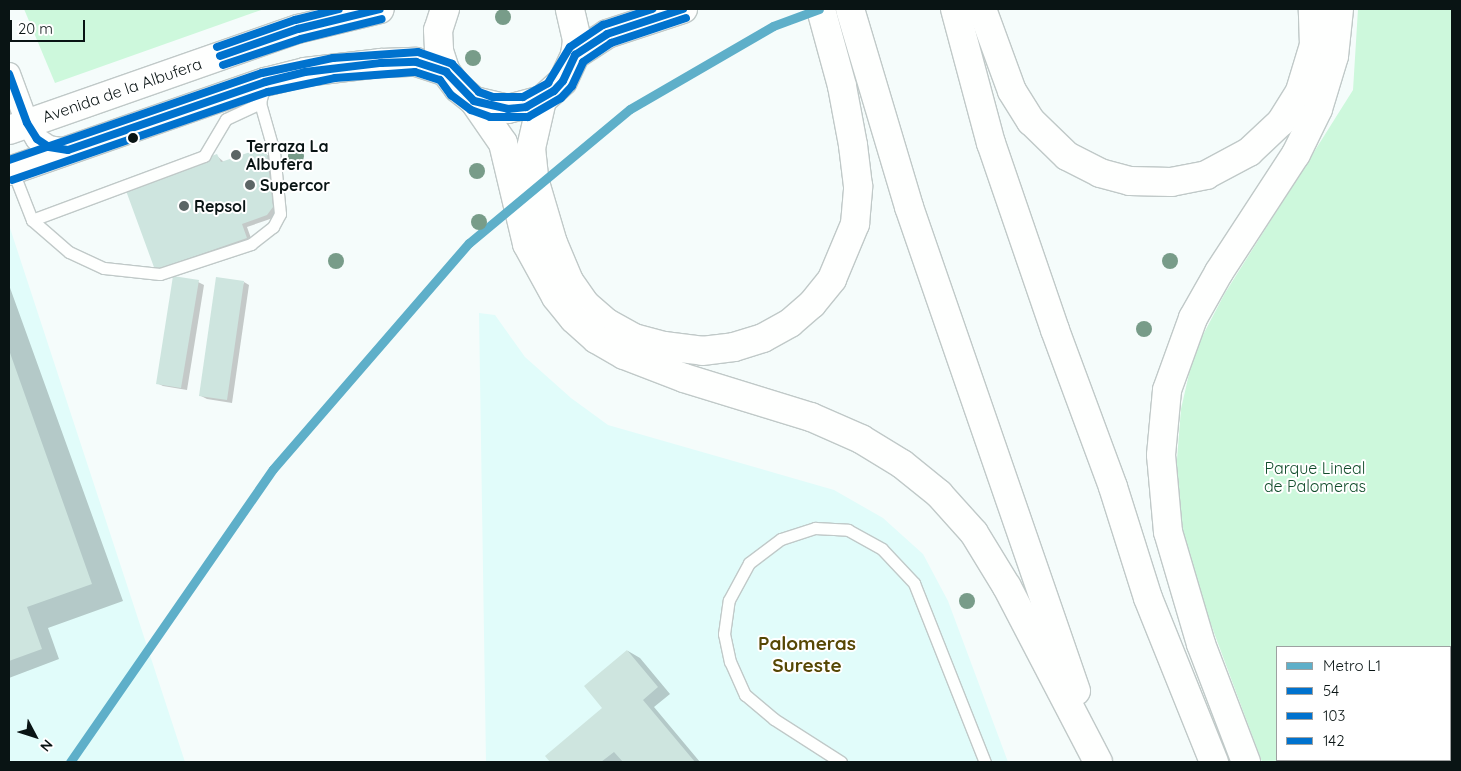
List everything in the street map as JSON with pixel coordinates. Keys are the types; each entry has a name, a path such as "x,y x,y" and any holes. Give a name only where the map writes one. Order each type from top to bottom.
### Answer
{"main road":[{"name":"Avenida de la Albufera","path":"18,127 298,29 380,9"},
{"path":"445,9 438,30 439,51 446,72 458,88 474,101 503,143 528,244 556,298 574,319 596,339 624,355 684,378 811,417 861,439 902,464 939,494 974,533 1007,587 1099,762"},
{"path":"474,101 508,109 542,100 563,81 576,55 576,24 570,9"},
{"path":"576,55 607,34 682,9"},
{"path":"542,100 533,130 531,166 553,243 569,281 585,304 607,323 649,342 702,350 734,347 763,338 790,323 812,304 832,279 855,224 858,186 853,145 842,86 821,9"},
{"path":"850,9 912,216 1034,564 1099,762"},
{"path":"955,9 991,143 1055,330 1113,487 1148,598 1214,762"},
{"path":"982,9 1012,91 1031,121 1067,156 1100,173 1130,181 1171,182 1206,175 1250,152 1281,122 1300,91 1314,45 1313,9"},
{"path":"1246,762 1198,635 1168,532 1161,455 1167,390 1193,318 1219,272 1296,154 1318,109 1334,56 1339,9"},
{"path":"11,170 68,150 262,93 305,72 381,63 416,62 446,72"}],"street":[{"path":"9,74 18,127 49,147 68,150"}],"lane":[{"path":"11,170 32,220 68,252 104,268 132,273 160,274 250,244 273,227 280,214 274,152 262,93 226,120 204,156 32,220"},
{"path":"841,762 774,719 745,695 730,662 724,634 729,600 749,563 781,539 815,528 848,530 882,549 914,583 986,762"}],"shaded area":[{"path":"9,225 185,762 9,762"},
{"path":"479,313 495,315 525,357 571,398 608,425 834,490 883,518 923,554 948,601 1008,762 486,762"}],"green space":[{"path":"24,9 264,9 55,83"},
{"name":"Parque Lineal de Palomeras","path":"1358,9 1452,9 1452,762 1262,762 1193,576 1180,523 1176,472 1181,409 1194,352 1225,293 1353,90"}],"building":[{"name":"Repsol","path":"259,149 267,154 273,207 267,215 242,224 247,238 155,270 125,188 217,154 221,162"},
{"path":"173,276 199,280 181,388 156,384"},
{"path":"216,277 244,281 227,400 199,396"},
{"path":"9,350 92,584 27,607 42,649 9,661"},
{"path":"627,650 658,687 643,700 695,762 623,762 614,752 601,762 550,762 545,756 602,708 584,686"}],"metro line":[{"name":"L1","path":"70,762 273,469 469,243 630,109 773,26 819,9"}],"transit line":[{"name":"142","path":"217,47 295,20 339,9"},
{"name":"54","path":"220,56 298,29 380,9"},
{"name":"142","path":"9,160 262,73 333,58 418,52 452,64 479,92 493,97 523,97 548,83 570,47 603,25 652,9"},
{"name":"54","path":"9,74 27,123 37,139 49,147 68,150 265,82 305,72 381,63 416,62 446,72 474,101 508,109 526,107 554,91 563,81 575,55 607,34 683,9"},
{"name":"103","path":"12,180 268,92 335,78 415,72 440,80 451,95 471,110 490,117 528,117 561,98 572,86 583,62 611,43 686,18"},
{"name":"103","path":"223,65 301,39 382,19"}],"place":[{"name":"Terraza La Albufera","path":"236,155"},
{"name":"Supercor","path":"250,185"},
{"name":"Repsol","path":"184,206"}],"district":[{"name":"Palomeras Sureste","path":"807,655"}]}
